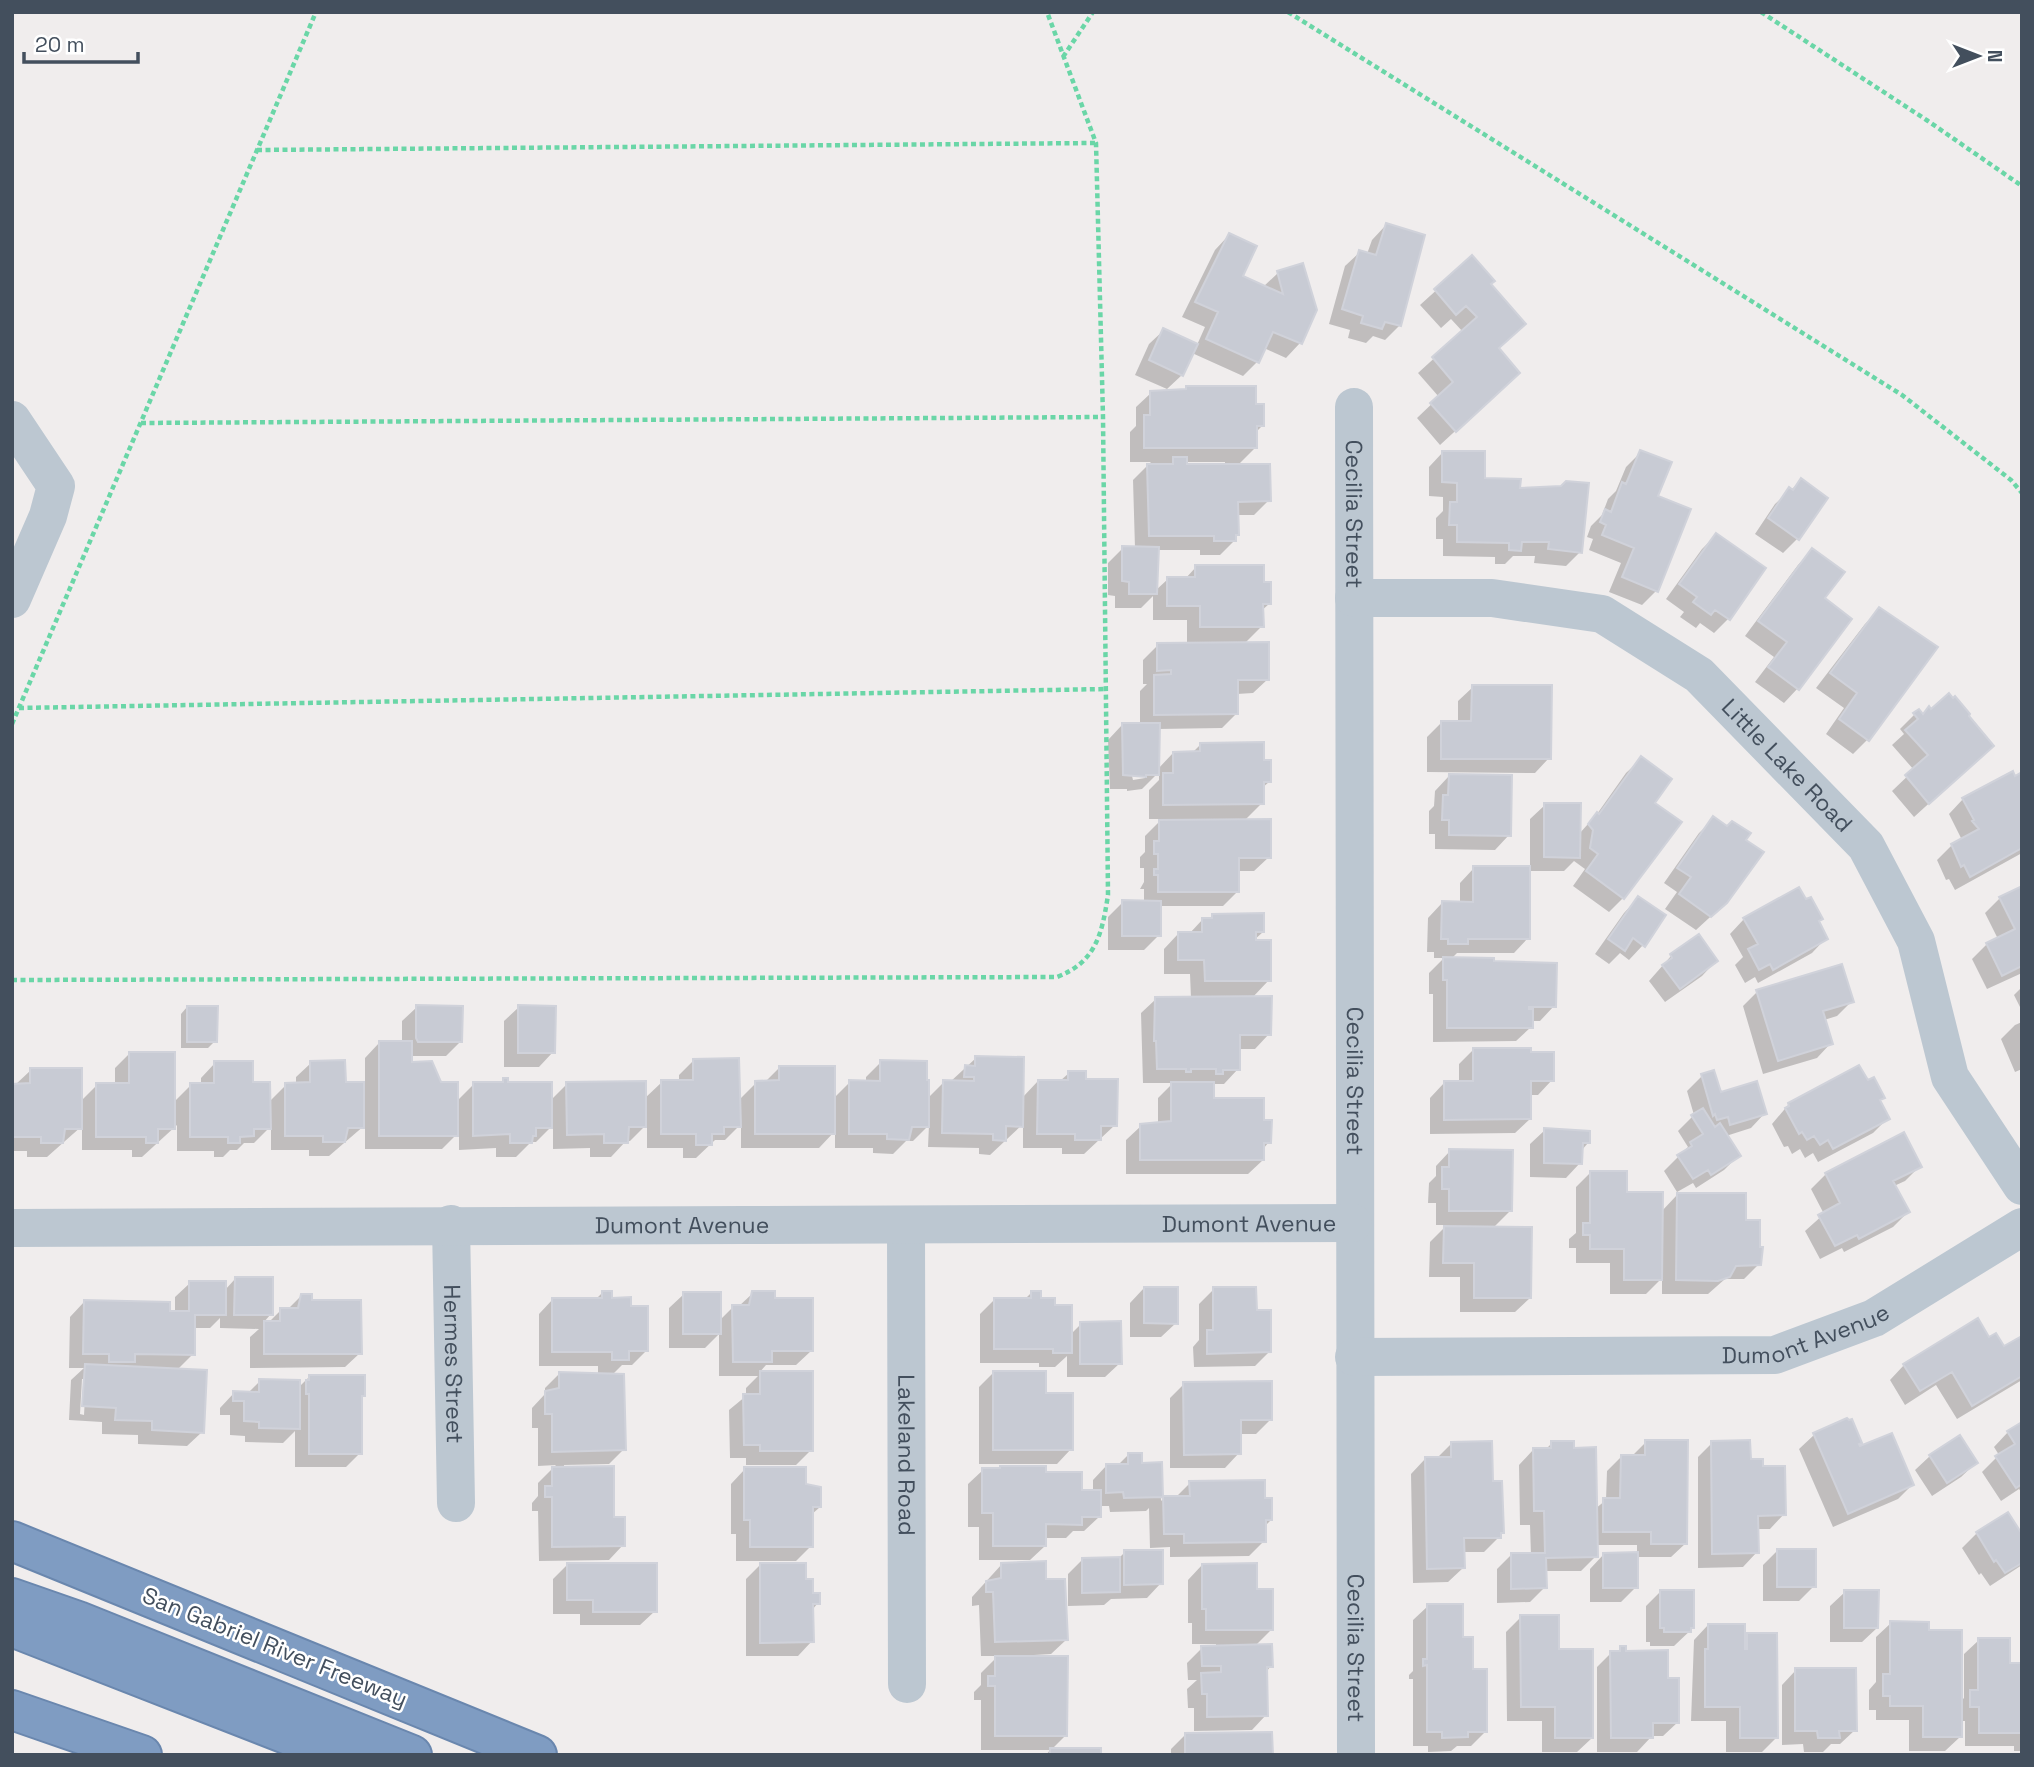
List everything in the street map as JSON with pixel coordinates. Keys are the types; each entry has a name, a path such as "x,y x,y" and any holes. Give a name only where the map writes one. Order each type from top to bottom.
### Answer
{"highway":[{"name":"San Gabriel River Freeway","path":"12,1541 537,1755"},
{"path":"12,1598 78,1621 412,1755"},
{"path":"12,1627 340,1755"},
{"path":"12,1710 142,1755"}],"street":[{"name":"Cecilia Street","path":"1354,407 1353,1223 1356,1755"},
{"path":"12,420 56,486 48,516 12,599"},
{"name":"Little Lake Road","path":"1354,598 1492,598 1602,614 1699,675 1866,846 1916,941 1950,1077 2022,1186"},
{"name":"Dumont Avenue","path":"12,1228 451,1224 906,1226 1353,1223"},
{"name":"Hermes Street","path":"451,1224 456,1503"},
{"name":"Lakeland Road","path":"906,1226 907,1684"},
{"name":"Dumont Avenue","path":"1354,1357 1775,1355 1874,1318 2022,1227"}],"path":[{"path":"12,724 316,12"},
{"path":"12,980 1057,977 1073,971 1086,961 1095,947 1108,895 1103,417 1096,143 1047,12"},
{"path":"1063,57 1093,12"},
{"path":"1288,12 1902,395 2011,480 2022,493"},
{"path":"1760,12 1928,121 2022,186"},
{"path":"257,150 1096,143"},
{"path":"141,423 1103,417"},
{"path":"19,708 1106,689"}],"building":[{"path":"1386,223 1425,235 1401,326 1385,322 1382,329 1361,323 1363,316 1342,309 1359,250 1376,255"},
{"path":"1229,233 1257,246 1243,276 1283,294 1277,271 1303,263 1317,310 1302,344 1273,332 1259,363 1206,339 1218,312 1195,302"},
{"path":"1472,255 1495,281 1491,284 1526,324 1499,348 1520,373 1456,432 1430,403 1453,382 1432,357 1477,317 1466,306 1456,315 1434,289"},
{"path":"1163,328 1198,344 1183,376 1149,360"},
{"path":"1186,386 1256,386 1256,404 1264,404 1264,426 1257,426 1257,448 1144,448 1144,415 1150,415 1150,391 1186,389"},
{"path":"1640,450 1672,462 1658,496 1691,509 1658,592 1622,577 1634,548 1602,535 1606,525 1600,522 1605,509 1611,512 1622,482 1626,484"},
{"path":"1442,451 1485,451 1485,478 1521,479 1520,488 1561,486 1566,481 1589,483 1582,553 1548,549 1549,542 1522,542 1521,551 1509,550 1509,543 1457,542 1457,525 1449,525 1450,502 1457,502 1457,483 1442,482"},
{"path":"1173,457 1187,457 1187,464 1270,464 1271,501 1238,502 1239,535 1236,535 1236,541 1214,541 1214,536 1149,536 1147,464 1173,464"},
{"path":"1801,478 1828,498 1799,540 1768,518 1789,487 1793,490"},
{"path":"1716,533 1766,568 1730,620 1715,610 1711,615 1693,602 1697,597 1679,584"},
{"path":"1122,546 1159,547 1157,594 1129,594 1129,582 1122,581"},
{"path":"1812,548 1845,572 1825,598 1852,619 1799,690 1768,667 1787,642 1758,621"},
{"path":"1195,565 1264,565 1264,582 1271,582 1271,604 1263,604 1264,627 1200,627 1200,606 1167,606 1167,577 1195,577"},
{"path":"1879,607 1938,647 1869,741 1839,719 1857,693 1830,673"},
{"path":"1269,642 1269,680 1238,680 1238,714 1154,715 1154,675 1171,674 1171,670 1157,671 1157,643"},
{"path":"1472,685 1552,685 1551,759 1441,759 1441,721 1471,721"},
{"path":"1949,693 1953,698 1955,696 1994,746 1929,804 1905,775 1928,755 1905,730 1918,719 1913,713 1919,709 1923,714 1929,706 1931,709"},
{"path":"1122,723 1160,723 1159,775 1123,775"},
{"path":"1264,742 1264,760 1271,760 1271,782 1264,782 1264,804 1163,805 1163,773 1173,773 1173,752 1200,751 1200,743"},
{"path":"1641,756 1672,779 1655,803 1682,822 1624,899 1586,871 1598,854 1590,848 1593,830 1588,824 1597,812 1599,814"},
{"path":"2013,771 2015,776 2022,772 2022,848 1970,877 1964,865 1961,867 1951,844 1979,829 1972,821 1974,820 1962,798"},
{"path":"1449,774 1512,775 1511,836 1449,835 1449,820 1442,820 1443,795 1448,795"},
{"path":"1544,803 1581,803 1580,858 1544,857"},
{"path":"1713,816 1727,826 1732,821 1751,833 1746,840 1764,852 1727,903 1711,917 1679,894 1691,877 1677,868"},
{"path":"1271,819 1271,858 1239,858 1239,892 1158,892 1158,875 1154,875 1154,869 1158,869 1158,854 1154,854 1154,841 1159,841 1159,820"},
{"path":"1473,866 1530,866 1530,939 1468,939 1468,944 1448,944 1448,939 1441,939 1442,901 1473,902"},
{"path":"2022,886 2022,966 2002,976 1986,943 2015,929 1999,897"},
{"path":"1799,887 1806,899 1811,897 1823,919 1819,921 1828,939 1773,970 1770,964 1759,970 1748,949 1758,944 1743,918"},
{"path":"1638,896 1666,915 1645,947 1633,938 1625,951 1608,939"},
{"path":"1122,900 1161,901 1161,936 1122,936"},
{"path":"1264,913 1264,932 1256,932 1256,940 1271,940 1271,981 1205,981 1204,960 1178,960 1178,932 1202,932 1202,918 1212,918 1212,914"},
{"path":"1699,934 1718,961 1680,989 1662,965 1672,958 1670,954"},
{"path":"1443,957 1557,963 1556,1007 1529,1007 1533,1009 1533,1028 1447,1028 1447,980 1443,980"},
{"path":"1842,964 1854,1002 1823,1011 1833,1044 1778,1061 1756,990"},
{"path":"1272,996 1271,1035 1240,1035 1240,1070 1223,1070 1223,1074 1216,1074 1216,1069 1191,1069 1191,1072 1186,1072 1186,1069 1157,1069 1154,1041 1155,997"},
{"path":"416,1005 463,1006 462,1042 418,1042"},
{"path":"518,1005 556,1006 555,1053 518,1053"},
{"path":"187,1006 218,1006 217,1042 187,1042"},
{"path":"379,1041 412,1041 412,1062 432,1061 441,1082 458,1082 458,1136 379,1136"},
{"path":"1473,1048 1531,1048 1531,1052 1554,1052 1554,1081 1531,1081 1531,1119 1444,1120 1444,1081 1473,1081"},
{"path":"129,1052 175,1052 175,1129 158,1129 158,1143 146,1143 146,1137 96,1137 96,1083 129,1083"},
{"path":"975,1056 1024,1057 1023,1127 1006,1126 1006,1141 993,1140 993,1134 942,1133 943,1080 974,1081 974,1077 964,1077 965,1065 975,1066"},
{"path":"739,1058 741,1127 724,1127 724,1134 712,1134 712,1145 696,1145 696,1134 661,1134 661,1080 693,1080 693,1059"},
{"path":"345,1060 346,1082 364,1082 364,1128 348,1128 345,1142 323,1142 323,1136 285,1136 285,1083 310,1082 310,1061"},
{"path":"880,1060 927,1061 929,1127 912,1127 909,1140 887,1139 887,1134 849,1134 849,1080 880,1081"},
{"path":"214,1061 253,1061 253,1082 270,1082 271,1129 254,1129 254,1136 240,1137 240,1143 228,1143 228,1137 190,1137 190,1083 214,1083"},
{"path":"1859,1065 1868,1080 1874,1077 1885,1098 1880,1100 1890,1119 1833,1149 1828,1140 1820,1145 1814,1136 1807,1140 1802,1132 1799,1134 1785,1108 1789,1106 1788,1103"},
{"path":"779,1066 835,1066 835,1134 755,1134 755,1081 779,1080"},
{"path":"30,1068 82,1068 82,1129 65,1129 63,1143 41,1143 41,1137 12,1137 12,1084 30,1083"},
{"path":"1714,1070 1721,1092 1757,1081 1767,1114 1730,1125 1728,1117 1717,1120 1715,1114 1713,1116 1701,1074"},
{"path":"1068,1071 1086,1071 1086,1079 1118,1079 1117,1126 1101,1126 1101,1140 1075,1140 1075,1134 1037,1134 1038,1080 1068,1080"},
{"path":"503,1078 508,1078 508,1082 552,1082 552,1128 536,1128 532,1143 510,1143 510,1134 473,1136 473,1082 503,1082"},
{"path":"646,1081 646,1127 629,1127 628,1143 604,1143 604,1134 567,1135 566,1082"},
{"path":"1171,1082 1214,1082 1214,1098 1264,1098 1264,1120 1272,1120 1271,1143 1264,1143 1264,1160 1140,1160 1140,1124 1171,1121"},
{"path":"1703,1108 1715,1127 1720,1123 1741,1156 1711,1175 1708,1170 1693,1179 1677,1155 1692,1146 1690,1142 1703,1134 1691,1115"},
{"path":"1544,1128 1590,1131 1590,1143 1583,1143 1582,1164 1544,1163"},
{"path":"1904,1132 1922,1167 1893,1181 1910,1212 1859,1239 1857,1235 1835,1246 1818,1215 1840,1203 1825,1173"},
{"path":"1449,1149 1513,1150 1512,1211 1449,1211 1449,1189 1442,1189 1442,1167 1449,1167"},
{"path":"1590,1171 1627,1171 1627,1192 1663,1192 1662,1280 1624,1280 1624,1249 1590,1249 1590,1235 1583,1235 1583,1223 1590,1223"},
{"path":"1677,1193 1746,1193 1746,1220 1760,1220 1760,1247 1763,1247 1761,1265 1736,1266 1730,1277 1718,1281 1676,1280"},
{"path":"1444,1226 1532,1227 1531,1298 1474,1298 1474,1263 1443,1263"},
{"path":"235,1277 273,1277 273,1315 234,1315"},
{"path":"189,1281 226,1281 226,1315 195,1315 195,1355 135,1354 135,1362 109,1362 109,1354 83,1354 84,1300 170,1302 170,1311 189,1311"},
{"path":"1144,1287 1178,1287 1178,1324 1144,1323"},
{"path":"1213,1287 1256,1287 1257,1310 1271,1310 1271,1352 1207,1354 1207,1330 1213,1330"},
{"path":"602,1291 612,1291 612,1298 631,1297 631,1306 648,1306 648,1351 629,1351 629,1360 612,1360 612,1352 552,1352 552,1298 602,1298"},
{"path":"752,1291 775,1291 775,1298 813,1298 813,1351 772,1351 772,1362 733,1362 732,1305 749,1305"},
{"path":"1031,1291 1041,1291 1041,1298 1055,1298 1055,1305 1072,1305 1072,1353 1053,1353 1053,1349 994,1349 994,1298 1031,1298"},
{"path":"683,1292 721,1292 721,1334 683,1334"},
{"path":"301,1294 312,1294 312,1300 361,1300 362,1354 264,1354 264,1321 280,1321 280,1308 298,1308"},
{"path":"1978,1318 1989,1337 1996,1333 2004,1346 2022,1336 2022,1376 1972,1406 1952,1372 1920,1391 1903,1364"},
{"path":"1121,1321 1122,1364 1080,1364 1080,1322"},
{"path":"85,1364 207,1370 204,1433 152,1430 152,1421 115,1420 116,1408 82,1406"},
{"path":"760,1371 813,1371 813,1451 760,1451 760,1445 744,1445 743,1394 760,1394"},
{"path":"993,1371 1046,1371 1046,1393 1073,1393 1073,1450 993,1450"},
{"path":"559,1372 624,1374 626,1450 552,1452 552,1414 545,1414 545,1391 559,1388"},
{"path":"309,1375 365,1375 365,1396 362,1396 362,1454 309,1454 309,1394 306,1394 306,1380 309,1380"},
{"path":"259,1379 300,1380 300,1429 259,1428 259,1422 244,1421 244,1401 233,1401 233,1391 259,1392"},
{"path":"1272,1381 1272,1420 1241,1420 1241,1454 1184,1455 1183,1382"},
{"path":"1847,1418 1852,1419 1862,1443 1860,1446 1892,1433 1914,1485 1848,1514 1813,1433"},
{"path":"2022,1422 2022,1484 2016,1488 1995,1456 2015,1444 2007,1431"},
{"path":"1960,1435 1978,1463 1947,1483 1929,1455"},
{"path":"1645,1440 1688,1440 1687,1544 1651,1544 1651,1532 1603,1532 1603,1498 1620,1498 1621,1455 1645,1455"},
{"path":"1750,1440 1751,1459 1763,1459 1763,1466 1785,1466 1786,1515 1758,1516 1759,1553 1712,1554 1711,1441"},
{"path":"1492,1441 1493,1481 1502,1481 1504,1533 1501,1533 1501,1538 1464,1538 1465,1568 1427,1569 1425,1457 1451,1457 1451,1442"},
{"path":"1551,1441 1574,1441 1574,1448 1596,1447 1598,1557 1546,1558 1547,1588 1511,1589 1511,1553 1545,1553 1544,1511 1534,1511 1533,1448 1551,1448"},
{"path":"1128,1453 1142,1453 1142,1463 1162,1462 1163,1497 1124,1498 1123,1492 1106,1493 1106,1464 1128,1464"},
{"path":"614,1466 614,1517 625,1517 625,1546 552,1547 552,1497 545,1497 545,1486 552,1486 552,1467"},
{"path":"1046,1466 1046,1472 1082,1472 1082,1490 1101,1490 1101,1517 1082,1517 1082,1525 1046,1524 1046,1546 993,1546 993,1513 982,1513 982,1468"},
{"path":"744,1467 806,1467 806,1484 821,1487 821,1507 813,1507 813,1547 750,1547 750,1520 744,1520"},
{"path":"1265,1480 1265,1498 1272,1498 1272,1520 1266,1520 1266,1542 1184,1543 1184,1534 1164,1534 1163,1496 1190,1496 1189,1481"},
{"path":"2008,1512 2022,1534 2022,1563 2005,1573 1996,1560 1994,1562 1976,1532"},
{"path":"1777,1549 1816,1549 1816,1587 1777,1587"},
{"path":"1124,1550 1163,1550 1163,1584 1124,1585"},
{"path":"1638,1552 1638,1588 1603,1588 1603,1553"},
{"path":"1120,1557 1120,1592 1082,1593 1082,1558"},
{"path":"1046,1561 1046,1579 1065,1579 1068,1640 995,1642 993,1592 986,1592 986,1581 1001,1578 1001,1563"},
{"path":"567,1563 657,1563 657,1612 593,1612 593,1600 567,1600"},
{"path":"760,1563 806,1563 806,1579 813,1579 813,1593 820,1593 820,1604 813,1604 814,1642 760,1643"},
{"path":"1257,1563 1257,1589 1273,1589 1273,1630 1206,1630 1206,1609 1202,1609 1202,1564"},
{"path":"1660,1590 1694,1590 1694,1628 1691,1628 1691,1632 1664,1632 1664,1628 1660,1628"},
{"path":"1844,1590 1879,1590 1878,1628 1844,1628"},
{"path":"1427,1604 1463,1604 1463,1637 1473,1637 1473,1669 1487,1669 1487,1732 1468,1732 1468,1737 1442,1738 1442,1732 1427,1732 1427,1665 1423,1666 1423,1659 1427,1659"},
{"path":"1520,1615 1559,1615 1559,1649 1593,1649 1593,1738 1555,1738 1555,1707 1521,1707"},
{"path":"1890,1621 1929,1622 1929,1630 1962,1630 1962,1737 1923,1737 1923,1706 1890,1706 1890,1696 1883,1696 1883,1674 1890,1674"},
{"path":"1708,1624 1745,1624 1745,1649 1747,1633 1777,1633 1778,1738 1740,1738 1740,1707 1705,1707"},
{"path":"1978,1638 2010,1638 2010,1663 2022,1663 2022,1733 1979,1733 1979,1707 1970,1707 1970,1690 1978,1690"},
{"path":"1272,1644 1273,1667 1267,1667 1268,1716 1207,1717 1207,1694 1202,1694 1201,1673 1221,1672 1221,1666 1202,1666 1201,1646"},
{"path":"1620,1646 1626,1646 1626,1651 1668,1650 1668,1678 1679,1678 1679,1723 1653,1723 1653,1738 1611,1738 1610,1651 1620,1651"},
{"path":"995,1656 1068,1656 1067,1736 995,1736 995,1686 988,1686 988,1676 995,1676"},
{"path":"1795,1668 1856,1668 1857,1731 1839,1731 1840,1738 1818,1738 1817,1731 1795,1731"},
{"path":"1272,1732 1273,1755 1185,1755 1185,1733"},
{"path":"1050,1748 1101,1748 1101,1755 1050,1755"}]}
